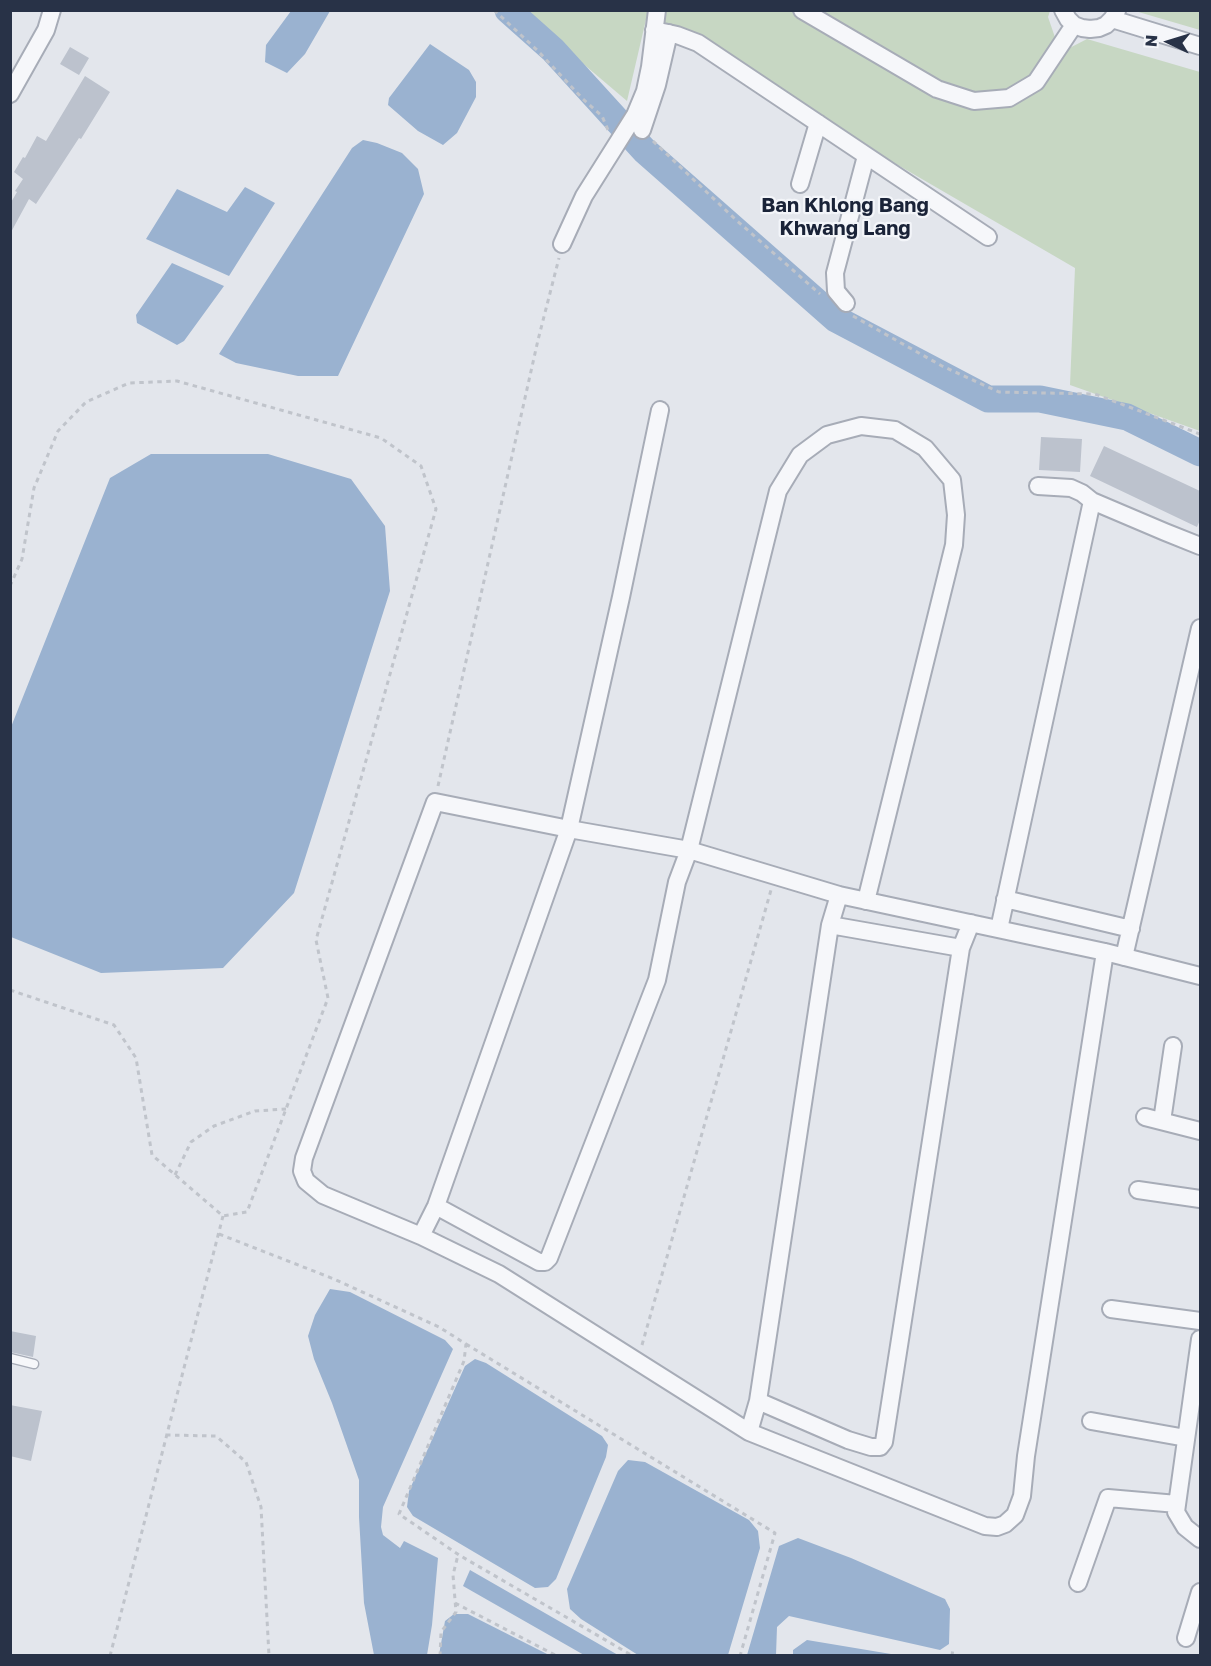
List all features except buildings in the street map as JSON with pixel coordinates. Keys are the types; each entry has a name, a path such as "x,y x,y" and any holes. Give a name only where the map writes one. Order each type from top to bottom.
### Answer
{"street":[{"path":"10,94 46,30 52,10"},
{"path":"642,130 657,85 662,32 657,10"},
{"path":"802,10 937,88 974,101 1010,98 1036,82 1074,25"},
{"path":"1063,10 1074,25 1082,28 1099,28 1115,15 1200,46"},
{"path":"562,244 584,196 635,115 645,91 650,67 662,32"},
{"path":"662,32 698,42 988,237"},
{"path":"800,184 818,123"},
{"path":"849,309 836,291 835,273 866,156"},
{"path":"421,1236 436,1206 569,829 660,410"},
{"path":"436,1206 539,1262 545,1262 549,1258 657,980 677,882 689,850 778,491 800,455 827,435 861,426 895,430 926,448 952,480 956,515 954,545 866,901"},
{"path":"1038,486 1071,488 1092,501 1200,546"},
{"path":"999,929 1092,501"},
{"path":"1124,957 1200,628"},
{"path":"1105,952 1026,1456 1022,1496 1014,1515 1005,1524 997,1527 985,1526 749,1432 499,1274 421,1236 323,1195 306,1181 302,1171 304,1158 435,802 689,850 838,895 1105,952 1200,976"},
{"path":"749,1432 758,1401 830,925 838,895"},
{"path":"1005,899 1131,928"},
{"path":"758,1401 848,1440 871,1447 880,1447 884,1442 961,948 970,923"},
{"path":"830,925 961,948"},
{"path":"1162,1121 1173,1046"},
{"path":"1145,1117 1200,1131"},
{"path":"1138,1190 1200,1199"},
{"path":"1111,1309 1200,1321"},
{"path":"1200,1343 1176,1512 1185,1527 1200,1539"},
{"path":"1091,1422 1186,1438"},
{"path":"1078,1583 1108,1498 1177,1504"},
{"path":"1186,1638 1200,1592"}],"lane":[{"path":"10,1358 34,1364"}],"path":[{"path":"494,10 602,116 614,146"},
{"path":"642,130 735,219 823,297"},
{"path":"435,802 538,340 562,244"},
{"path":"849,309 942,366 999,392 1095,394 1200,434"},
{"path":"10,586 22,559 34,488 58,431 86,402 129,383 177,381 381,438 421,466 436,509 316,940 328,998 247,1212 223,1216"},
{"path":"637,1361 775,876"},
{"path":"10,990 114,1025 136,1058 152,1155 223,1216"},
{"path":"176,1174 191,1142 214,1126 255,1111 286,1109"},
{"path":"110,1656 223,1216"},
{"path":"219,1234 334,1279 439,1327 775,1533 740,1656"},
{"path":"466,1344 464,1361 399,1514 459,1555 633,1656"},
{"path":"166,1435 216,1436 246,1462 261,1507 269,1656"},
{"path":"440,1656 441,1632 456,1612 453,1575 459,1555"},
{"path":"455,1603 557,1656"},
{"path":"952,1656 953,1648"}],"green space":[{"path":"521,11 648,11 627,101"},
{"path":"657,11 1050,11 1048,17 1059,49 1056,55 1087,39 1200,72 1200,431 1070,385 1075,268 872,150 698,43 654,30"},
{"path":"1135,11 1200,11 1200,30"}],"water":[{"path":"291,11 330,11 305,54 287,73 265,62 266,45"},
{"path":"430,44 469,70 476,82 476,97 457,133 443,145 418,131 388,105 389,98"},
{"path":"363,140 402,153 418,169 424,194 338,376 298,376 236,363 219,354 352,148"},
{"path":"245,187 275,203 229,276 146,239 177,189 227,212"},
{"path":"172,263 224,286 184,341 177,345 137,323 136,315"},
{"path":"151,454 268,454 351,479 385,526 390,591 294,893 223,968 101,973 11,937 11,727 110,478"},
{"path":"330,1289 350,1292 445,1340 453,1349 383,1507 381,1527 383,1535 400,1548 404,1541 438,1558 427,1655 374,1655 364,1603 359,1480 314,1359 308,1336 315,1315"},
{"path":"475,1359 486,1363 602,1436 608,1445 606,1457 556,1579 548,1587 535,1588 413,1516 407,1507 409,1491 465,1366"},
{"path":"628,1460 645,1462 749,1520 758,1531 760,1548 728,1655 638,1655 581,1619 570,1609 567,1589 618,1471"},
{"path":"798,1538 851,1558 945,1599 950,1609 949,1644 940,1650 789,1616 777,1627 776,1655 747,1655 779,1546"},
{"path":"470,1570 618,1655 584,1655 463,1586"},
{"path":"454,1614 468,1614 549,1655 439,1655 445,1621"},
{"path":"807,1640 897,1655 793,1655 793,1650"}],"waterway":[{"path":"508,10 553,50 644,150 836,319 988,399 1040,399 1127,417 1200,453"}],"district":[{"name":"Ban Khlong Bang Khwang Lang","path":"845,218"}]}
